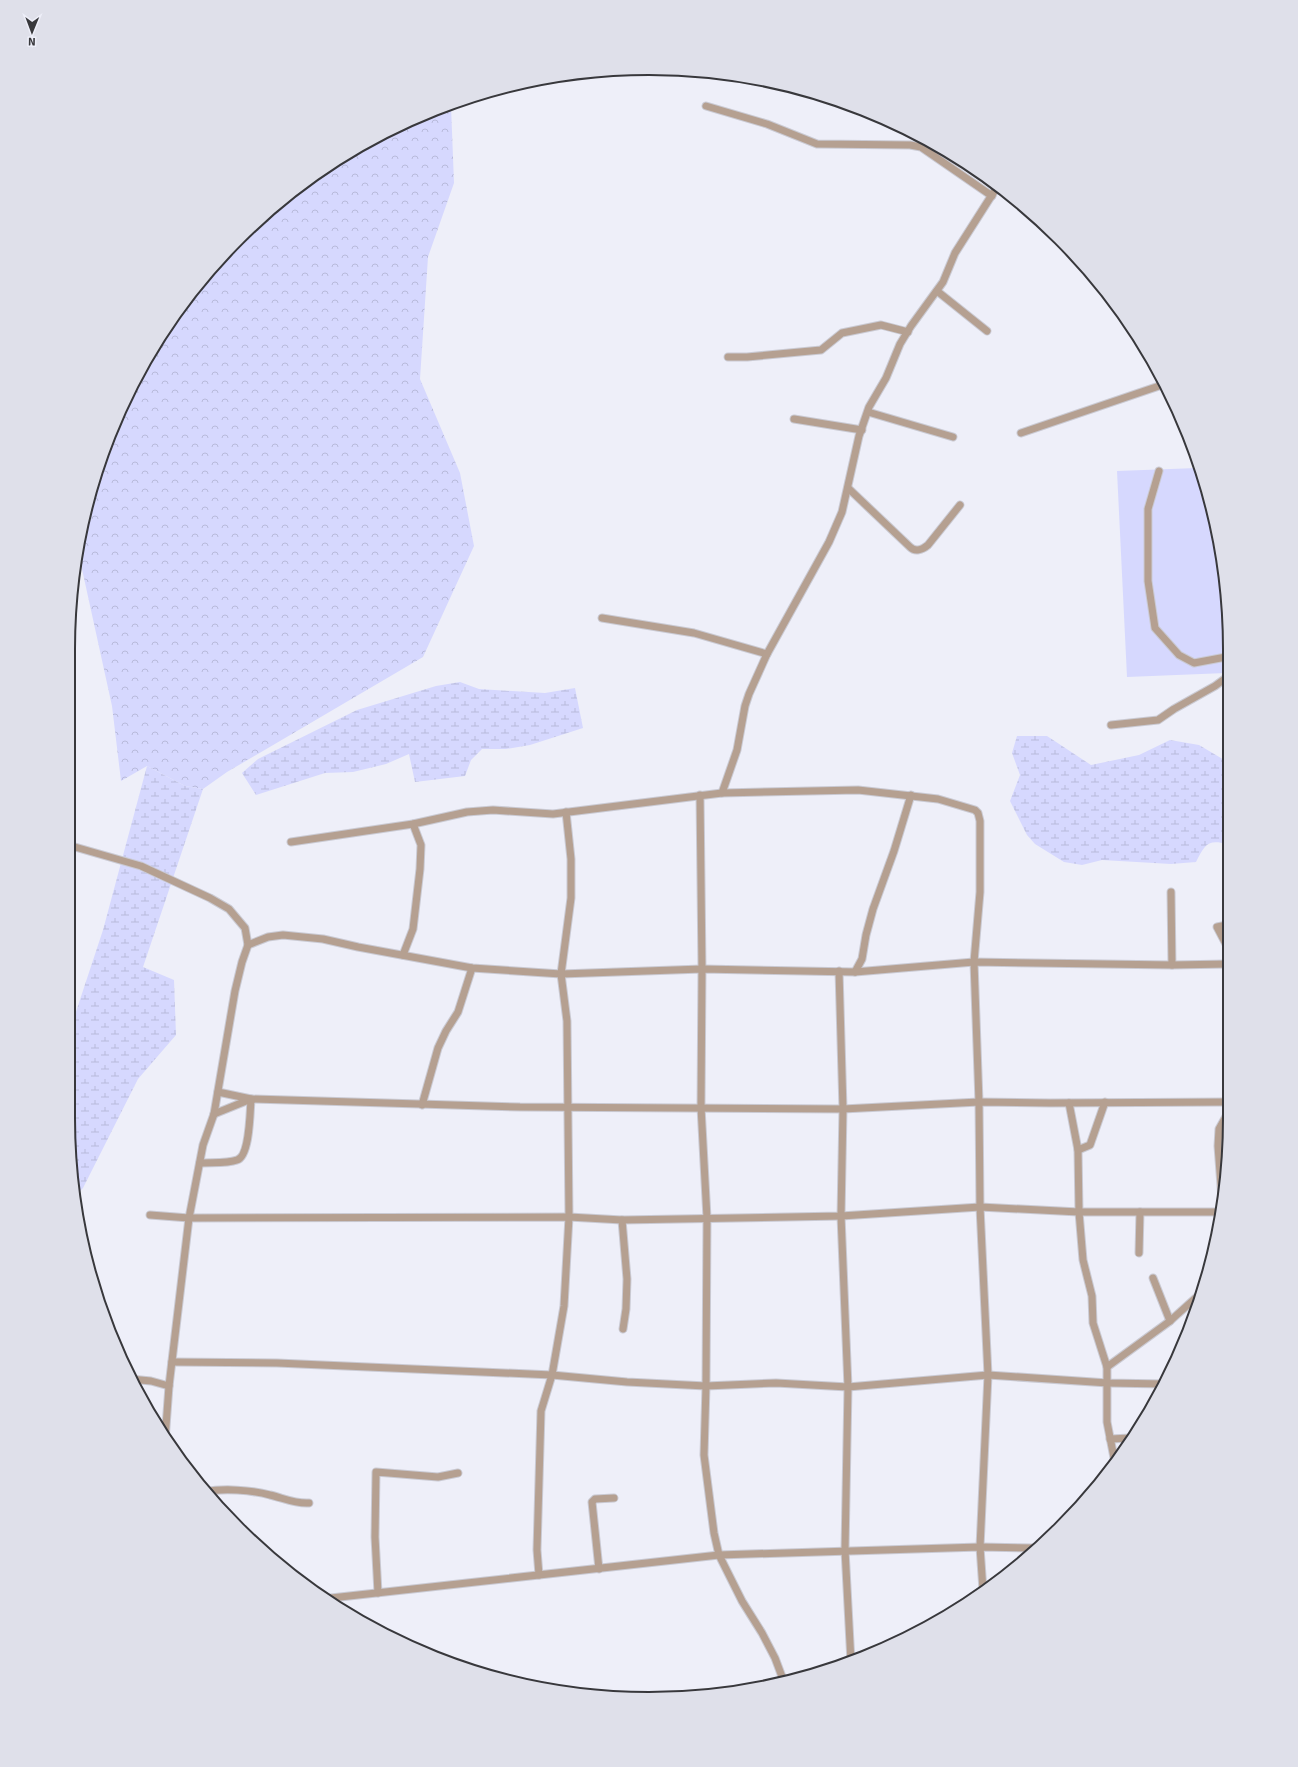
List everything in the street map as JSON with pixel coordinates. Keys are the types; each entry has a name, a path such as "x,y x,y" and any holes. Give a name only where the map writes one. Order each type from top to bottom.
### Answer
{"street":[{"path":"706,106 767,124 817,144 915,146 929,152 992,196"},
{"path":"722,793 736,750 745,706 767,654 829,542 842,512 862,430 868,412 886,378 900,344 943,282 955,253 995,191"},
{"path":"937,291 987,331"},
{"path":"728,356 747,357 821,350 842,333 881,325 908,332"},
{"path":"1021,433 1159,386"},
{"path":"868,412 953,437"},
{"path":"794,419 862,430"},
{"path":"1159,471 1148,508 1148,581 1155,628 1179,655 1194,663 1223,658"},
{"path":"848,488 910,547 916,550 925,548 928,545 960,505"},
{"path":"602,618 694,632 767,654"},
{"path":"1111,725 1158,720 1223,680"},
{"path":"292,842 413,824 467,812 493,810 553,814 722,793 858,790 938,799 967,807 978,813 980,821 980,892 974,962 980,1207 988,1375 980,1547 983,1584"},
{"path":"700,795 702,969 701,1107 707,1218 704,1455 714,1533 719,1555 742,1600 775,1658 782,1676"},
{"path":"855,972 862,959 866,935 911,795"},
{"path":"539,1575 538,1550 541,1411 552,1375 564,1306 569,1217 567,1021 561,974 571,898 571,859 566,812"},
{"path":"403,955 413,929 420,869 421,845 413,824"},
{"path":"75,847 141,866 228,908 245,928 248,945 235,991 214,1114 203,1145 189,1218 169,1386 166,1427"},
{"path":"1171,892 1172,965"},
{"path":"1223,926 1217,927 1223,938"},
{"path":"248,945 268,937 283,935 323,939 472,968 561,974 702,969 855,972 974,962 1172,965 1223,964"},
{"path":"422,1105 438,1048 446,1030 458,1012 472,968"},
{"path":"839,971 843,1109 841,1216 848,1387 846,1550 851,1655"},
{"path":"218,1092 250,1099 569,1108 701,1107 843,1109 978,1102 1223,1102"},
{"path":"214,1114 250,1099"},
{"path":"200,1163 238,1160 244,1155 250,1125 250,1099"},
{"path":"1078,1150 1090,1145 1105,1102"},
{"path":"1069,1103 1078,1150 1079,1212 1083,1260 1092,1296 1093,1324 1107,1367 1107,1422 1113,1454"},
{"path":"1220,1174 1218,1146 1219,1129 1223,1122"},
{"path":"150,1215 189,1218 569,1217 622,1220 841,1216 980,1207 1079,1212 1215,1212"},
{"path":"1139,1253 1140,1212"},
{"path":"622,1220 627,1279 626,1309 623,1329"},
{"path":"1153,1278 1170,1321"},
{"path":"1107,1367 1170,1321 1194,1299"},
{"path":"172,1362 277,1363 552,1375 627,1382 706,1386 776,1382 848,1387 988,1375 1108,1383 1158,1384"},
{"path":"138,1380 151,1381 169,1386"},
{"path":"1110,1439 1125,1438"},
{"path":"378,1592 375,1537 376,1472 438,1477 458,1473"},
{"path":"213,1491 221,1489 268,1494 293,1502 309,1503"},
{"path":"599,1569 592,1502 595,1499 614,1498"},
{"path":"334,1598 719,1555 846,1550 980,1547 1029,1548"}],"green space":[{"path":"451,110 454,183 428,257 420,379 460,473 474,546 423,657 227,772 203,789 185,786 147,766 121,781 112,706 81,566 86,537 105,464 134,395 152,362 172,330 217,271 243,243 271,217 330,172 362,152 395,134"},
{"path":"1194,468 1212,537 1218,574 1222,611 1223,673 1127,677 1117,471"},
{"path":"460,682 479,689 545,693 575,688 583,728 530,745 506,749 482,749 471,760 465,776 415,782 409,754 386,764 353,772 325,773 256,795 242,773 258,759 357,710 436,686"},
{"path":"1017,736 1047,736 1091,765 1139,755 1170,740 1199,745 1223,759 1223,843 1215,842 1207,845 1196,862 1171,864 1102,860 1082,865 1064,862 1035,844 1027,835 1010,801 1020,775 1012,753"},
{"path":"147,766 185,786 203,789 143,967 174,980 176,1035 138,1079 83,1188 80,1191 76,1156 75,1015 103,930"}]}
